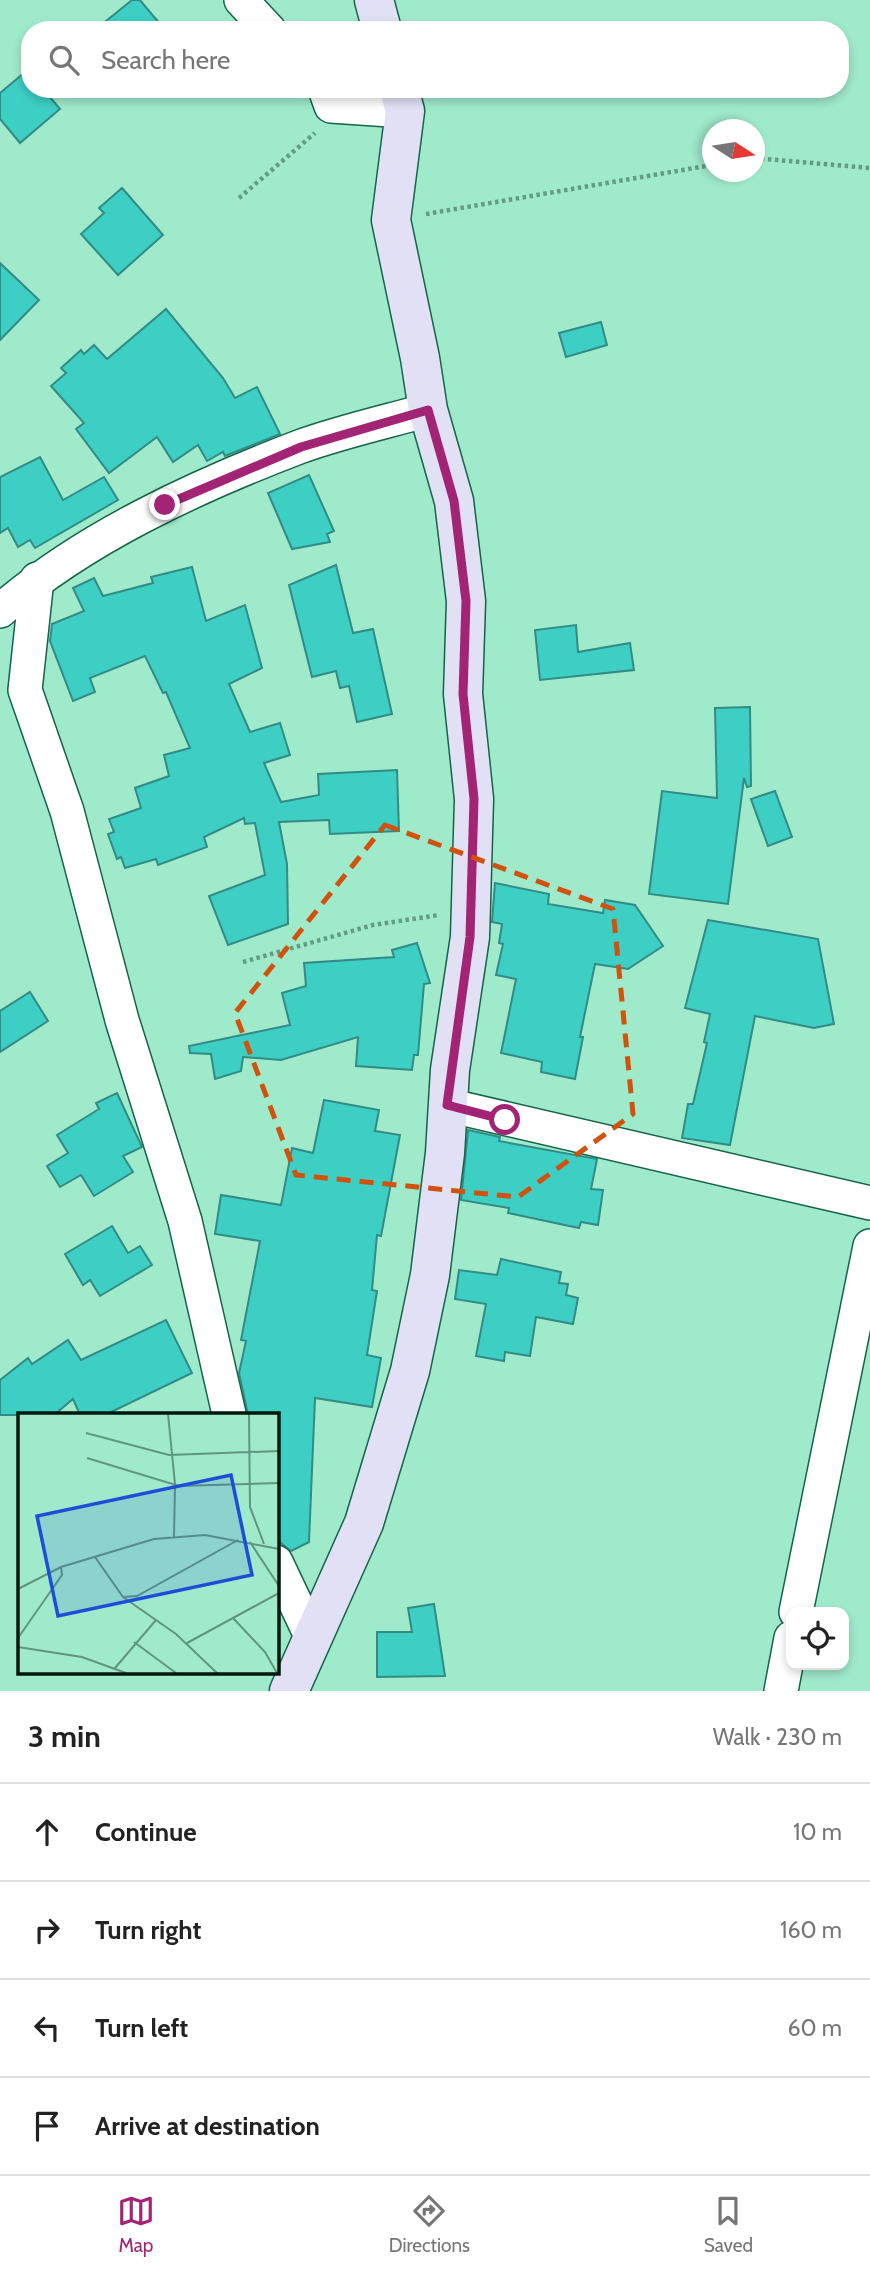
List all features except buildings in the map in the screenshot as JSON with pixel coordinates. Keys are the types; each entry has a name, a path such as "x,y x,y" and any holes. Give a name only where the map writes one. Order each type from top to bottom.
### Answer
{"main road":[{"path":"374,0 380,21"},
{"path":"289,1691 364,1523 410,1371 430,1275 471,909 474,799 463,694 466,601 454,501 428,410 391,220 402,100"}],"street":[{"path":"241,0 261,21"},
{"path":"353,98 402,100"},
{"path":"0,611 37,579 165,505 301,447 428,410"},
{"path":"37,579 25,690 67,811 122,1020 185,1221 229,1413"},
{"path":"447,1105 870,1203"},
{"path":"797,1607 870,1246"},
{"path":"278,1566 312,1638"},
{"path":"781,1691 786,1664"}],"path":[{"path":"239,198 323,126 328,98"},
{"path":"765,159 870,168"},
{"path":"391,220 702,167"},
{"path":"243,962 373,925 471,909"}],"highlighted area":[{"path":"385,825 613,909 633,1114 518,1197 296,1175 235,1013"}],"route":[{"path":"165,505 301,447 428,410 454,501 466,601 463,694 474,799 470,937 447,1105 505,1120"}]}
